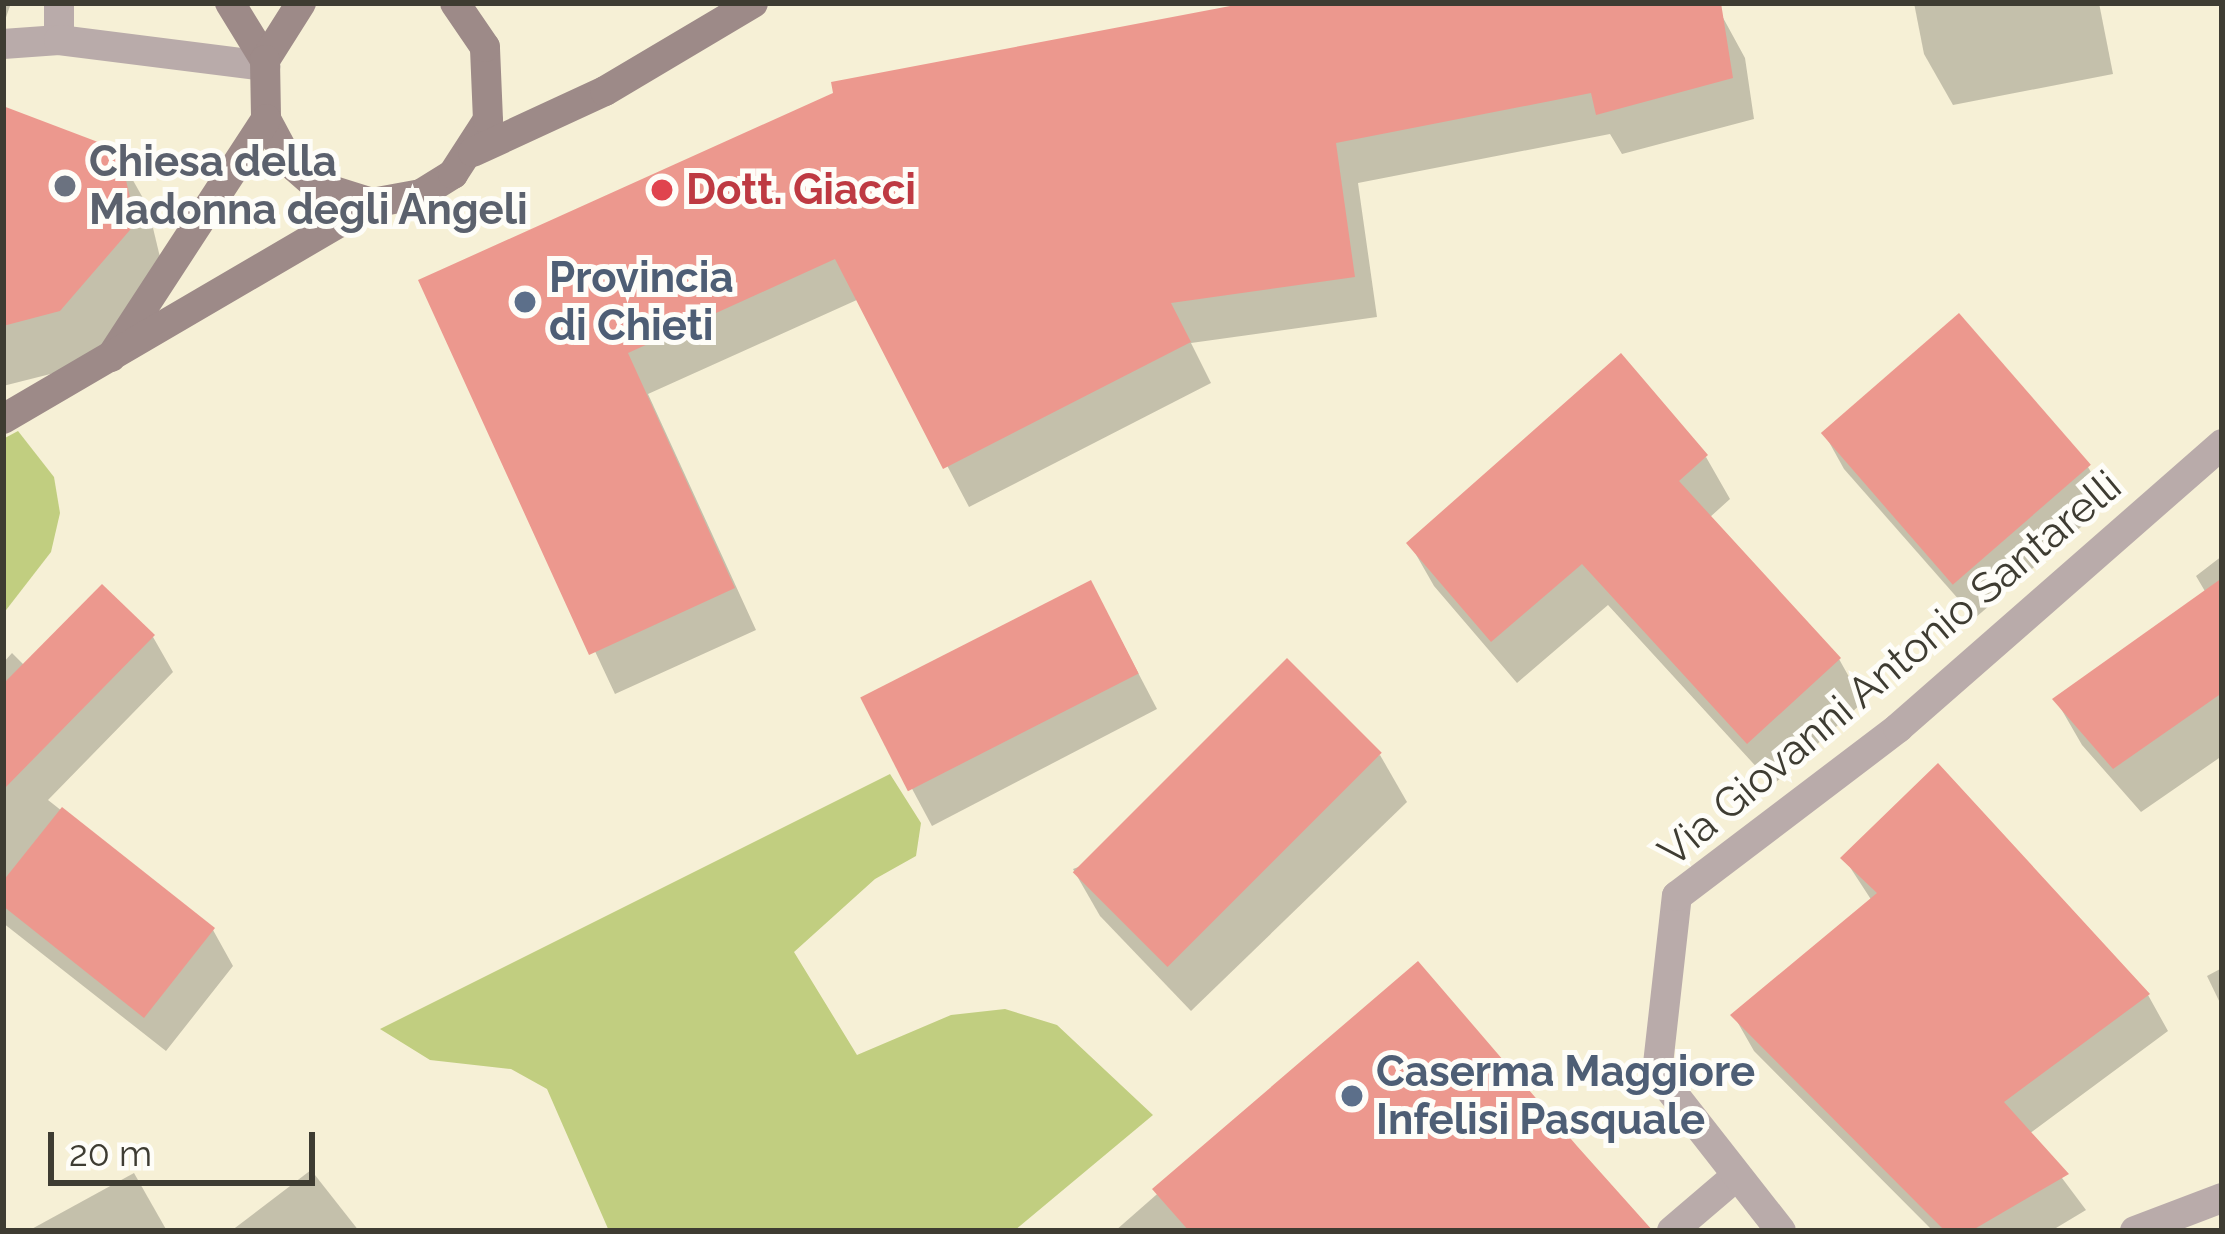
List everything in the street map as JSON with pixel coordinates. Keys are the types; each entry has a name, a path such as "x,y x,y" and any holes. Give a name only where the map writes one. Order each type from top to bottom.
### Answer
{"main road":[{"path":"230,3 265,63 266,119 289,162 315,185 372,203"},
{"path":"265,63 301,3"},
{"path":"455,3 491,69 488,120 473,152"},
{"path":"3,419 372,203 421,194 473,152 605,91 753,3"},
{"path":"107,362 266,119"}],"street":[{"path":"58,3 58,40"},
{"path":"3,44 58,40 265,63"},
{"name":"Via Giovanni Antonio Santarelli","path":"1780,1231 1734,1178 1657,1073 1677,896 1898,728 2222,444"},
{"path":"1672,1231 1734,1178"},
{"path":"2135,1231 2190,1220 2222,1198"}],"green space":[{"path":"18,431 54,477 60,513 51,552 3,614 3,439"},
{"path":"890,774 921,823 916,856 875,879 794,952 857,1055 951,1015 1005,1009 1057,1025 1153,1115 1014,1231 609,1231 547,1089 511,1069 430,1060 380,1029"}],"building":[{"path":"1246,3 1721,3 1733,78 1596,115 1591,93 1336,143 1355,277 1171,303 1191,342 943,469 835,259 628,353 735,588 589,655 418,280 833,93 831,82"},
{"name":"Chiesa della Madonna degli Angeli","path":"3,106 119,150 136,223 60,311 3,326"},
{"path":"1959,313 2091,465 1953,585 1821,433"},
{"path":"1621,353 1708,455 1679,481 1841,658 1747,744 1582,564 1491,642 1406,543"},
{"path":"2222,578 2222,693 2113,769 2052,699"},
{"path":"1091,580 1139,674 908,791 860,698"},
{"path":"102,584 155,635 3,790 3,684"},
{"path":"1287,658 1382,753 1167,967 1073,872"},
{"path":"1938,763 2150,994 2004,1102 2069,1174 1971,1231 1945,1231 1730,1015 1877,893 1840,858"},
{"path":"62,807 215,928 144,1018 3,906 3,881"},
{"name":"Caserma Maggiore Infelisi Pasquale","path":"1418,961 1653,1231 1189,1231 1152,1189"}],"place":[{"name":"Chiesa della Madonna degli Angeli","path":"65,186"},
{"name":"Dott. Giacci","path":"662,190"},
{"name":"Provincia di Chieti","path":"525,302"},
{"name":"Caserma Maggiore Infelisi Pasquale","path":"1352,1096"}]}
